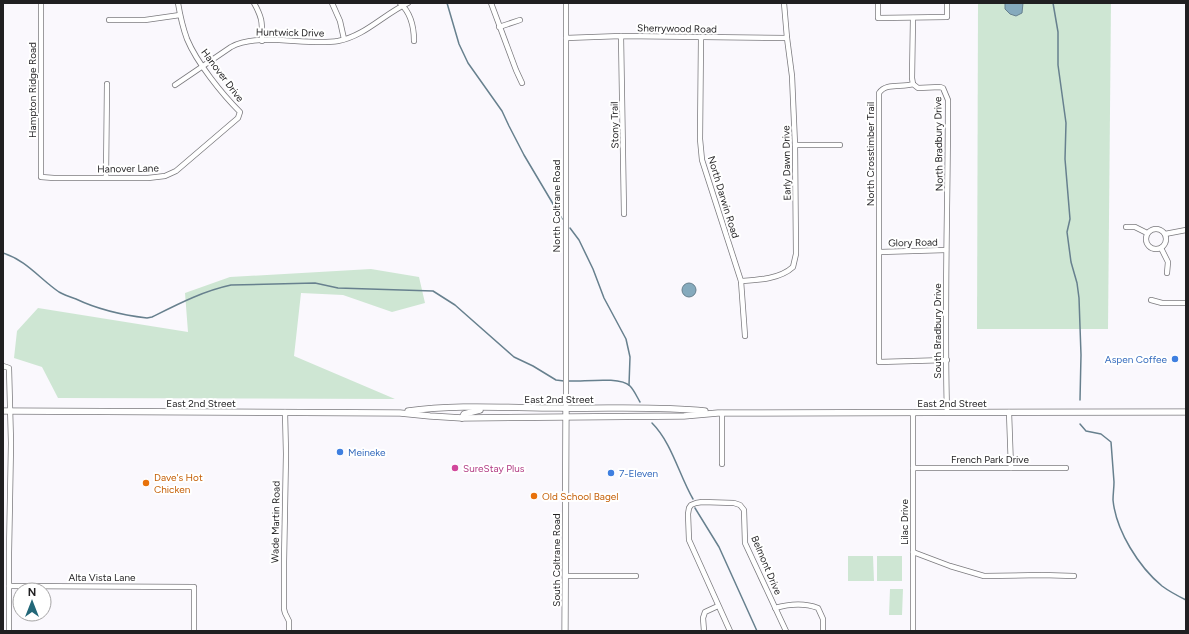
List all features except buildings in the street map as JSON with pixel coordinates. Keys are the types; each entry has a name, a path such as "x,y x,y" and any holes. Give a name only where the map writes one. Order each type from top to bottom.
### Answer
{"main road":[{"name":"East 2nd Street","path":"400,413 429,408 566,408 684,409 720,413"},
{"path":"462,418 464,414 490,408"},
{"name":"South Coltrane Road","path":"565,631 566,408"},
{"name":"East 2nd Street","path":"3,411 400,413 462,418 677,416 720,413 1186,412"}],"street":[{"name":"Hampton Ridge Road","path":"41,3 41,176"},
{"name":"Hanover Drive","path":"178,3 187,38 196,56 225,96 240,112"},
{"path":"254,3 261,16 262,41"},
{"path":"332,3 340,21 344,39"},
{"name":"Huntwick Drive","path":"175,85 231,47 241,42 331,42 344,39 362,32 401,4 408,3"},
{"path":"491,3 499,27 522,83"},
{"name":"North Coltrane Road","path":"566,3 566,408"},
{"name":"Early Dawn Drive","path":"741,281 772,277 788,272 793,267 796,254 795,145 792,76 784,3"},
{"path":"878,3 878,18 947,17 947,3"},
{"path":"401,4 409,15 414,29 414,41"},
{"path":"109,20 144,20 180,15"},
{"path":"913,18 913,84"},
{"path":"499,27 520,20"},
{"name":"Sherrywood Road","path":"566,38 621,36 787,38"},
{"name":"Stony Trail","path":"621,36 624,214"},
{"name":"North Darwin Road","path":"701,38 700,139 702,160 741,281 745,336"},
{"path":"106,177 107,84"},
{"name":"North Bradbury Drive","path":"913,84 918,88 944,88 948,100 948,195 946,250"},
{"name":"North Crosstimber Trail","path":"913,84 908,86 886,87 879,93 880,362 947,360"},
{"name":"Hanover Lane","path":"41,176 54,178 148,178 165,176 176,171 187,162 238,118 240,112"},
{"path":"795,145 840,145"},
{"path":"1126,227 1135,227 1147,233"},
{"path":"1151,230 1161,230 1165,234 1166,242 1161,248 1152,249 1148,246 1145,238 1147,233 1151,230"},
{"path":"1165,234 1186,230"},
{"path":"1161,248 1168,262 1167,273"},
{"name":"Glory Road","path":"880,252 946,250"},
{"name":"South Bradbury Drive","path":"946,250 947,412"},
{"path":"1151,300 1162,303 1186,303"},
{"path":"4,367 9,368 11,411 9,631"},
{"name":"Wade Martin Road","path":"285,412 286,454 284,609 289,621 289,631"},
{"name":"Lilac Drive","path":"913,412 913,631"},
{"path":"1010,412 1011,468"},
{"path":"720,413 722,464"},
{"name":"French Park Drive","path":"913,468 1066,468"},
{"name":"Belmont Drive","path":"718,606 689,540 689,508 691,505 702,502 734,503 740,505 744,513 745,542 786,631"},
{"path":"913,552 963,571 984,576 1074,576"},
{"path":"565,576 636,576"},
{"name":"Alta Vista Lane","path":"9,586 194,586 194,631"},
{"path":"776,608 786,605 813,606 818,608 823,618 823,631"},
{"path":"704,631 703,618 705,612 718,606 730,631"}],"green space":[{"path":"978,3 1111,3 1108,329 977,329"},
{"path":"371,269 419,277 425,303 392,312 343,295 301,293 294,356 395,399 58,398 42,367 14,358 17,331 38,308 188,332 185,293 230,277"},
{"path":"848,556 873,556 874,581 848,581"},
{"path":"877,556 902,556 902,581 877,581"},
{"path":"890,589 903,589 902,615 889,615"}],"water":[{"path":"1005,3 1023,3 1022,13 1016,16 1010,14 1005,9"},
{"path":"689,283 694,285 696,290 694,295 689,297 684,295 682,290 684,285"}],"waterway":[{"path":"447,3 459,44 468,63 502,111 524,155 562,219"},
{"path":"1053,3 1058,32 1058,65 1066,123 1065,159 1070,219 1067,232 1071,262 1077,283 1079,298 1081,355 1080,400"},
{"path":"570,228 579,240 593,269 604,298 626,339 630,357 629,385"},
{"path":"3,253 19,260 63,294 102,309 120,314 147,318 201,294 231,285 315,283 338,288 433,291 455,305 514,357 533,366 556,380 564,381"},
{"path":"568,381 610,380 625,383 630,386 640,402"},
{"path":"652,423 665,440 693,499"},
{"path":"1080,424 1086,431 1101,434 1111,442 1114,482 1113,500 1115,512 1130,548 1153,578 1162,586 1186,600"},
{"path":"695,508 719,547 757,631"}],"place":[{"name":"Aspen Coffee","path":"1175,359"},
{"name":"Meineke","path":"340,452"},
{"name":"SureStay Plus","path":"455,468"},
{"name":"7-Eleven","path":"611,473"},
{"name":"Dave's Hot Chicken","path":"146,483"},
{"name":"Old School Bagel","path":"534,496"}]}
